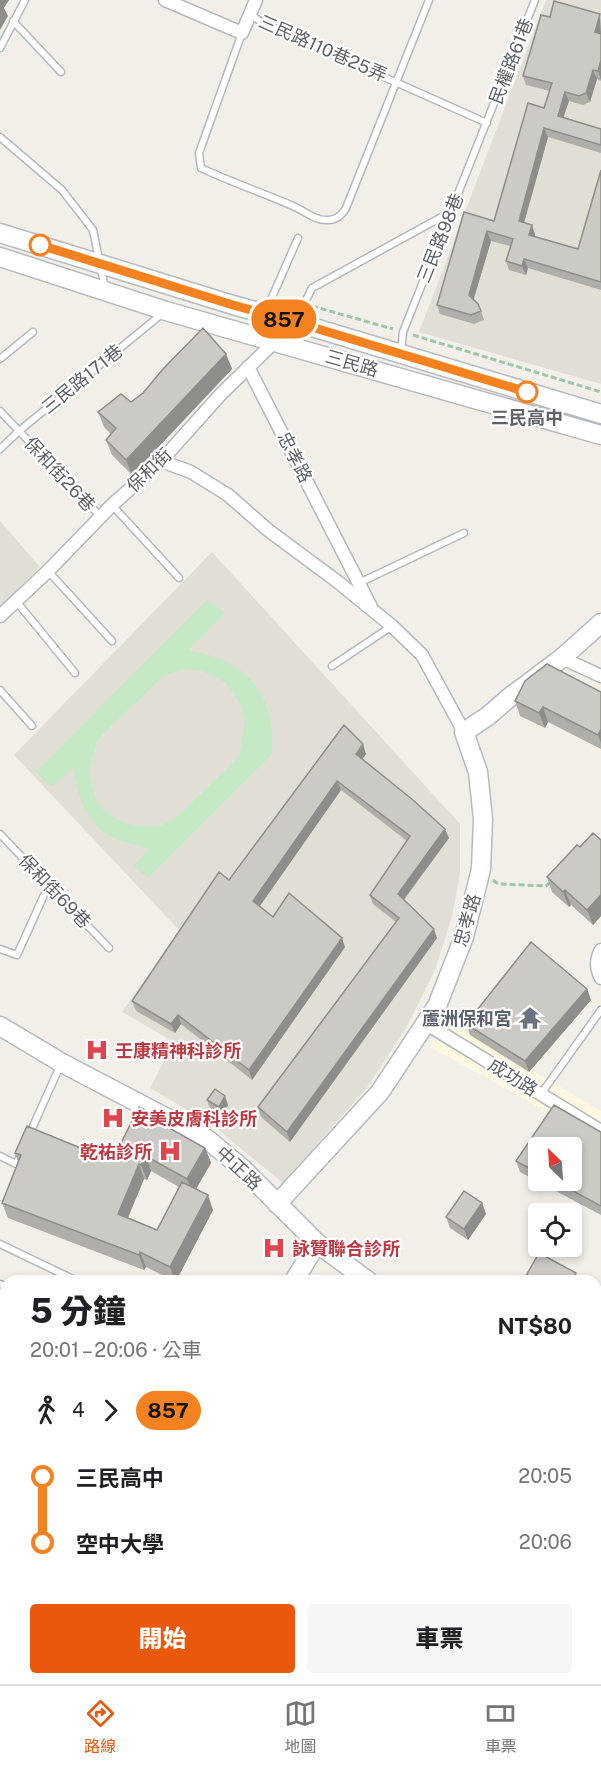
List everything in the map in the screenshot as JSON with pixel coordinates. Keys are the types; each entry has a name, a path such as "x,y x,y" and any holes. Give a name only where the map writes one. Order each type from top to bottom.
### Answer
{"main road":[{"name":"三民路","path":"0,233 601,414"},
{"name":"三民路","path":"0,257 166,311 601,435"},
{"path":"464,732 562,658 601,623"},
{"name":"忠孝路","path":"277,1204 380,1092 436,1006 464,937 481,869 483,819 478,772 464,732"},
{"name":"中正路","path":"0,1026 62,1063 207,1139 243,1169 317,1243 360,1275"},
{"path":"298,1275 317,1243"}],"street":[{"path":"165,0 242,33 256,0"},
{"name":"保和街","path":"0,616 48,571 112,504 161,461 221,394 295,322"},
{"name":"忠孝路","path":"248,367 374,612"},
{"name":"忠孝路","path":"161,461 191,472 228,495 268,530 392,626 422,655 464,732"},
{"path":"562,658 601,676"},
{"path":"601,950 598,955 597,970 601,978"},
{"name":"成功路","path":"425,1023 601,1131"}],"lane":[{"path":"0,48 25,0"},
{"path":"242,33 199,153 201,168 295,207 315,218 326,221 334,220 342,215 429,0"},
{"name":"民權路61巷","path":"487,123 534,0"},
{"name":"三民路110巷25弄","path":"250,14 261,22 487,123"},
{"path":"14,21 61,72"},
{"name":"三民路98巷","path":"401,354 403,332 487,123"},
{"path":"0,137 62,190 93,230 106,292"},
{"path":"295,322 312,288 450,212"},
{"path":"265,314 270,297 298,237"},
{"name":"三民路171巷","path":"0,449 166,311"},
{"path":"0,359 33,332"},
{"name":"保和街26巷","path":"0,411 100,516"},
{"path":"112,504 179,578"},
{"path":"359,583 464,533"},
{"path":"48,571 112,641"},
{"path":"16,600 75,673"},
{"path":"332,666 392,626"},
{"path":"0,690 32,726"},
{"name":"保和街69巷","path":"0,834 109,948"},
{"path":"0,949 17,955 49,884"},
{"path":"541,1094 601,1011"},
{"path":"0,1155 16,1164 62,1063"},
{"path":"0,1244 65,1275"}],"path":[{"path":"481,869 498,884 546,886 554,879"}],"shaded area":[{"name":"三民高中","path":"546,0 601,0 601,384 419,332"},
{"path":"0,521 40,567 0,607"},
{"path":"212,552 460,824 460,874 452,916 435,970 406,1028 367,1088 283,1183 211,1124 150,1088 174,1042 122,1012 179,930 14,755"},
{"path":"445,1019 601,1111 601,1141 430,1047"}],"green space":[{"path":"207,600 225,613 188,650 227,662 242,671 254,683 269,713 272,754 148,878 134,866 149,849 115,838 98,828 83,804 73,768 52,787 36,772","holes":["185,669 203,671 226,683 241,705 245,723 239,757 175,819 160,826 137,826 120,821 104,811 95,796 90,779 90,765 98,739 163,676"]}],"building":[{"path":"554,1 600,14 595,32 601,34 601,60 598,71 593,70 586,93 579,96 565,92 558,116 601,129 601,145 544,128 519,221 532,225 529,235 578,249 601,170 601,282 524,259 522,266 506,261 513,239 487,231 469,295 481,311 471,315 437,305 464,212 494,221 528,103 544,108 552,83 523,76 541,15 550,17"},
{"path":"203,328 226,354 126,460 106,440 116,428 98,412 121,394 131,402 143,393"},
{"path":"547,664 601,692 601,729 598,735 543,707 539,713 515,701 525,681"},
{"path":"344,725 363,744 356,754 445,829 398,894 434,929 287,1132 258,1107 399,918 370,895 410,836 337,781 253,901 273,917 289,893 342,938 249,1070 178,1015 171,1024 132,1001 219,872 229,880"},
{"path":"593,833 601,840 601,895 587,910 547,877 577,845 580,847"},
{"name":"蘆洲保和宮","path":"531,942 587,989 525,1061 466,1024"},
{"path":"215,1089 225,1096 219,1107 207,1100"},
{"path":"554,1105 601,1132 601,1206 573,1191 582,1191 582,1137 532,1137"},
{"path":"139,1107 164,1119 162,1124 205,1148 187,1179 146,1156 141,1165 139,1164 118,1214 157,1230 182,1182 208,1195 170,1267 140,1252 139,1255 2,1203 21,1155 15,1153 27,1126 112,1161"},
{"path":"528,1143 528,1168 516,1161"},
{"path":"464,1191 482,1203 464,1229 446,1217"},
{"path":"537,1257 546,1257 576,1273 575,1275 526,1275"}],"bus line":[{"name":"857","path":"40,245 527,392"}],"place":[{"name":"三民高中","path":"527,392"},
{"name":"蘆洲保和宮","path":"530,1018"},
{"name":"壬康精神科診所","path":"97,1050"},
{"name":"安美皮膚科診所","path":"113,1118"},
{"name":"乾祐診所","path":"170,1151"},
{"name":"詠贊聯合診所","path":"274,1248"}]}
